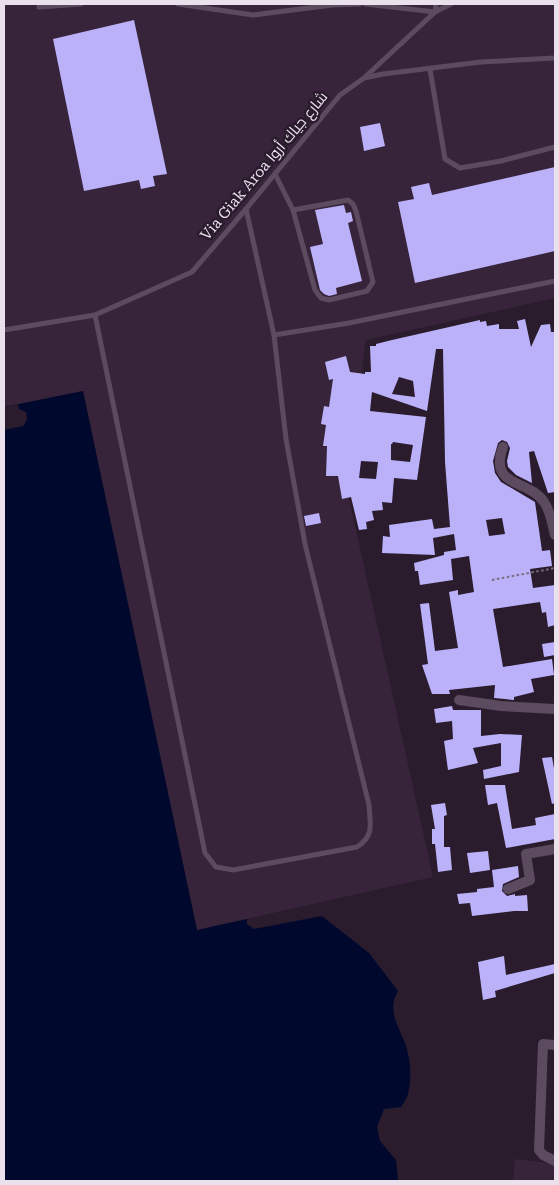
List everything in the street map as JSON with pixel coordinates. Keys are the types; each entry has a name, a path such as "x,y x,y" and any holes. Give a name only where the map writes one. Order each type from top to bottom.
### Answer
{"street":[{"path":"503,447 500,454 500,466 506,478 536,494 544,501 550,512 555,535"},
{"path":"459,700 501,706 555,709"},
{"path":"508,889 530,880 526,854 555,849"},
{"path":"555,1045 543,1044 538,1150 555,1161"}],"lane":[{"path":"39,7 81,4"},
{"path":"178,4 253,15 332,5 360,4"},
{"path":"365,4 435,12"},
{"path":"435,12 436,4"},
{"path":"364,78 435,12 451,4"},
{"name":"Via Giak Aroa شارع جياك أروا","path":"4,330 95,315 192,272 246,210 340,95 364,78 481,62 555,58"},
{"path":"430,68 446,159 460,168 501,161 555,147"},
{"path":"275,174 293,210 315,290 321,298 329,300 367,291 373,282 353,204 348,200 293,210"},
{"path":"95,315 206,853 216,867 233,870 357,847 366,841 370,831 367,796 305,544 286,439 274,335 246,210"},
{"path":"274,335 349,323 555,281"}],"path":[{"path":"492,580 555,568"}],"shaded area":[{"path":"4,4 555,4 555,298 366,340 352,437 344,476 433,877 197,930 83,391 4,407"},
{"path":"515,1159 555,1164 555,1181 513,1181"}],"water":[{"path":"83,391 197,930 247,919 247,924 254,929 322,916 369,953 398,991 393,1006 395,1019 408,1052 410,1065 410,1085 406,1099 401,1107 384,1109 377,1127 380,1141 396,1160 398,1181 4,1181 4,407"}],"pier":[{"path":"18,404 19,409 26,412 27,420 23,426 4,430 4,407"}],"building":[{"path":"134,20 167,174 153,176 155,186 141,189 139,180 84,191 53,39"},
{"path":"380,123 385,146 364,151 360,127"},
{"path":"555,167 555,251 415,283 398,202 414,199 411,187 429,183 432,195"},
{"path":"344,205 346,213 351,212 353,221 348,223 362,281 336,288 337,294 329,296 320,290 310,247 323,244 315,210"},
{"path":"525,319 531,347 541,325 550,324 551,332 555,332 555,492 548,493 534,451 529,452 532,483 516,475 508,467 507,461 510,448 507,442 502,440 498,443 493,461 495,473 501,482 535,502 542,551 550,550 552,566 530,569 533,588 555,585 555,625 548,627 546,612 542,613 540,602 493,609 503,667 552,659 554,675 531,679 534,692 514,697 514,700 494,698 495,685 449,690 450,694 432,694 422,665 428,664 420,604 429,603 435,651 458,648 449,592 458,590 458,595 474,592 469,556 451,559 453,580 420,585 418,571 415,571 414,563 444,555 444,552 456,550 454,534 433,538 435,555 382,553 383,536 390,537 389,525 432,519 434,529 450,527 445,462 443,349 436,349 427,411 372,392 370,411 426,417 417,480 394,478 392,503 382,502 383,510 372,511 374,520 366,522 367,529 359,530 351,497 342,499 338,476 326,476 327,446 323,446 326,425 321,424 324,406 329,407 333,379 329,380 325,362 346,356 350,372 365,374 365,372 371,372 370,346 480,320 480,322 486,321 487,326 499,324 499,329 519,329 517,321","holes":["399,377 413,381 415,397 392,394","393,442 413,445 410,462 391,460","361,461 378,462 376,479 359,478","502,518 505,534 489,536 486,520"]},
{"path":"319,513 321,523 306,526 304,516"},
{"path":"555,642 555,655 544,657 542,644"},
{"path":"452,706 453,710 481,710 481,736 500,734 522,735 519,772 484,779 483,770 501,766 501,743 473,748 478,763 448,770 444,741 453,739 452,721 436,723 434,709"},
{"path":"552,757 555,774 555,803 552,804 542,758"},
{"path":"485,785 505,785 512,829 536,825 535,818 555,814 555,839 506,848 497,803 488,805"},
{"path":"445,803 447,815 444,816 444,847 450,847 452,870 438,872 435,844 432,844 432,829 435,829 431,805"},
{"path":"488,851 490,870 470,873 467,853"},
{"path":"518,866 519,877 503,884 502,891 507,896 515,894 515,896 527,895 528,911 472,916 470,903 459,904 457,894 477,892 477,889 494,887 492,870"},
{"path":"504,956 506,975 555,964 555,973 495,991 496,997 483,1000 478,962"}]}
